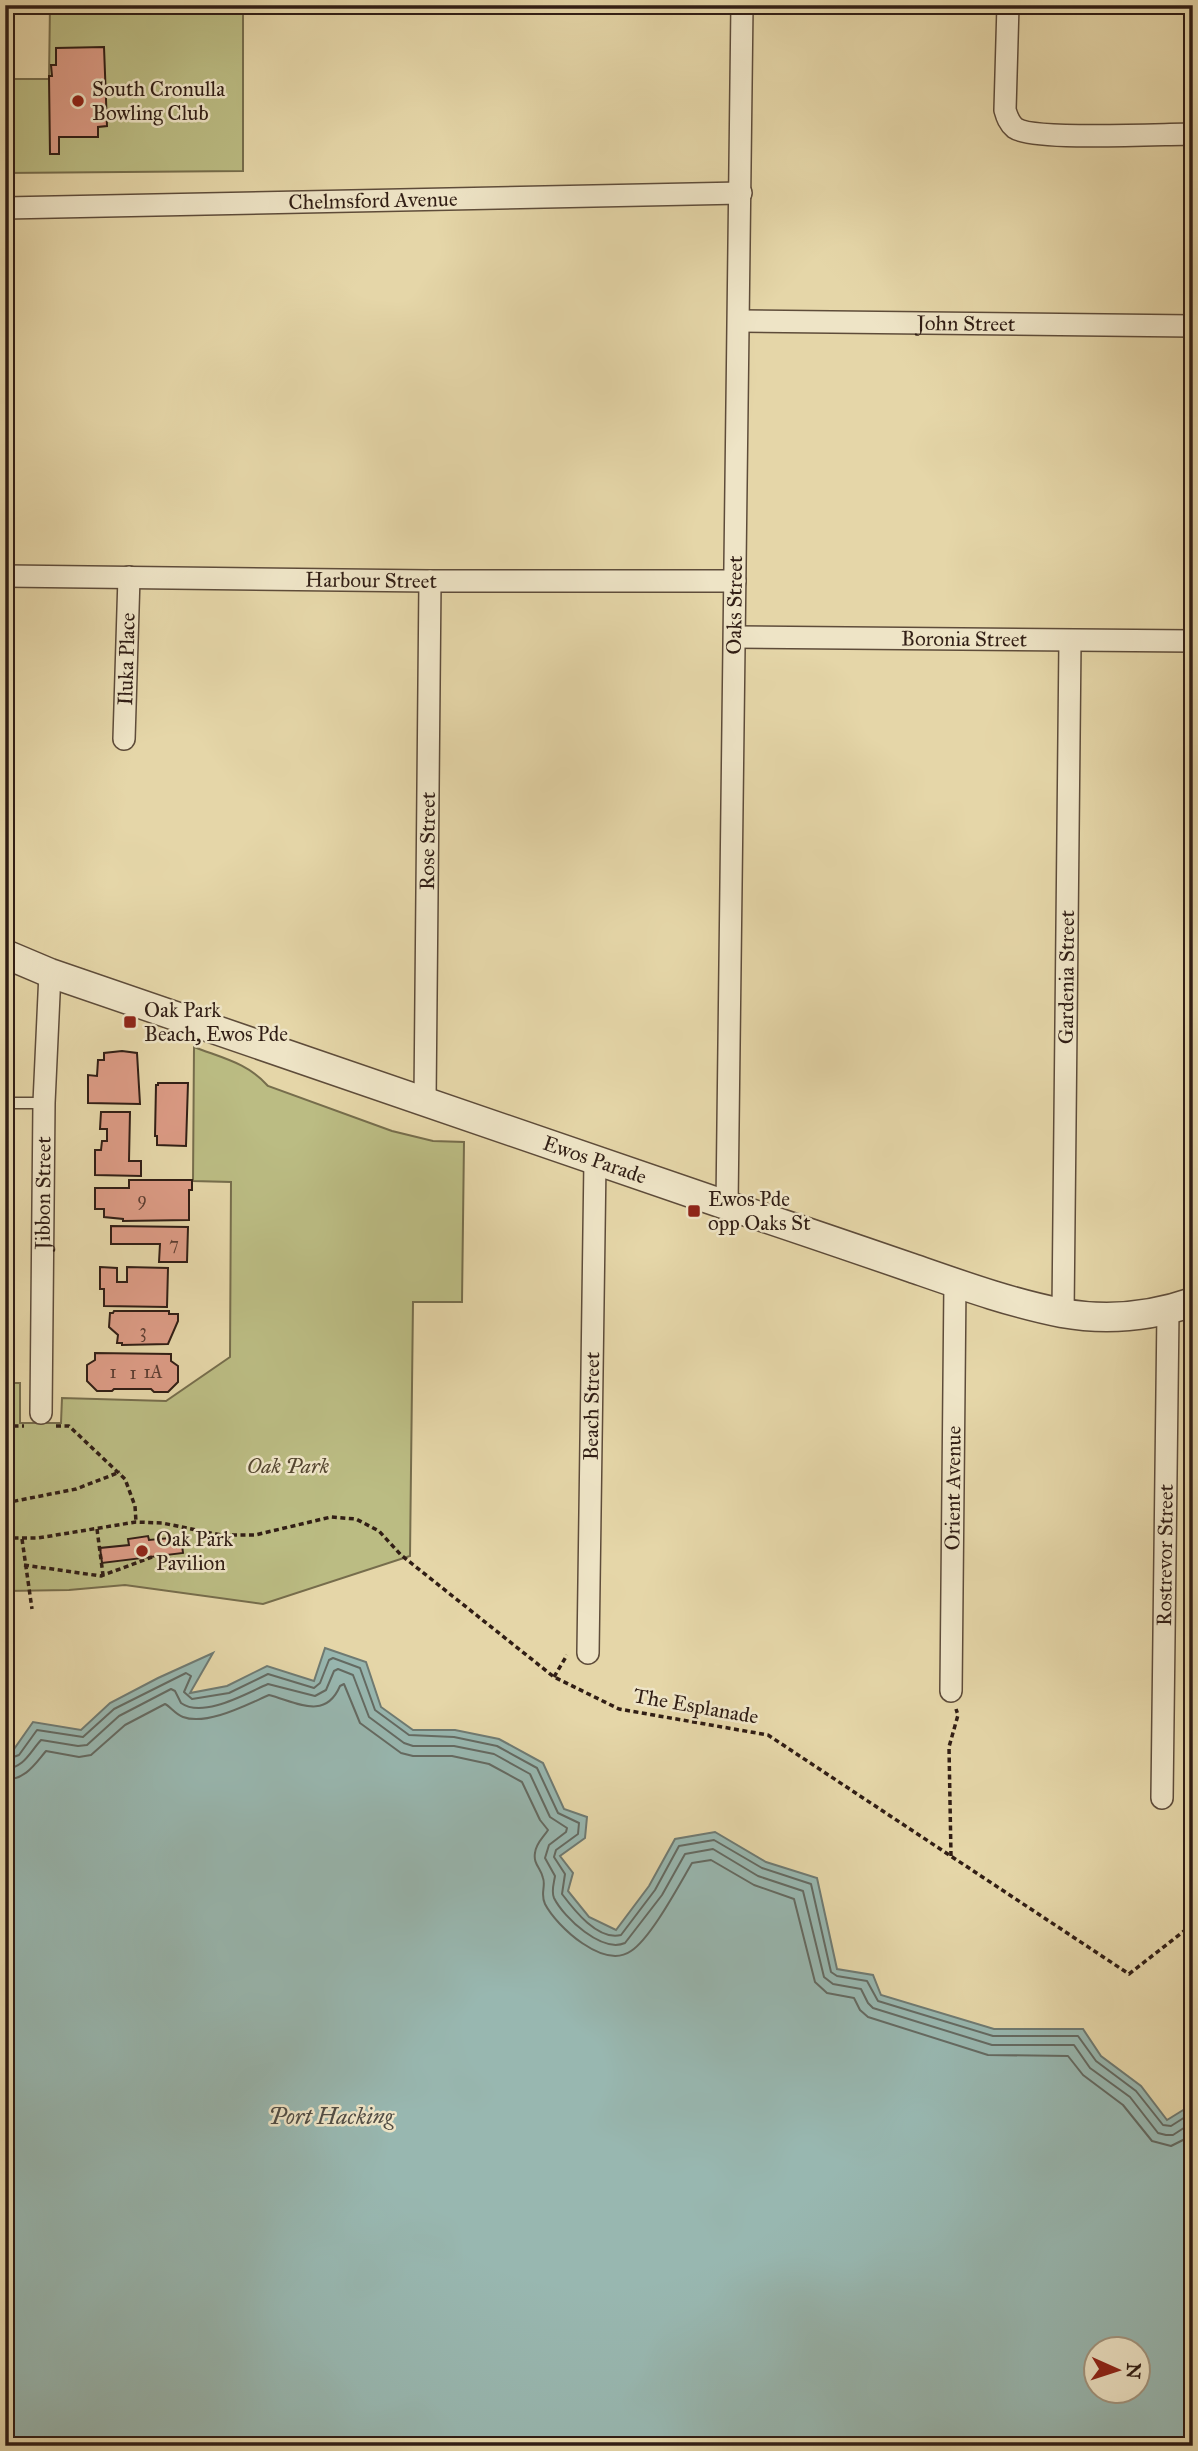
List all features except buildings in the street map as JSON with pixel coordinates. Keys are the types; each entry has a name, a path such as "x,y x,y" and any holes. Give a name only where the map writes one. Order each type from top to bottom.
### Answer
{"street":[{"name":"Oaks Street","path":"727,1205 742,5"},
{"path":"1008,5 1005,110 1008,121 1015,128 1058,135 1193,134"},
{"name":"Chelmsford Avenue","path":"5,208 741,193"},
{"name":"John Street","path":"740,321 1193,326"},
{"name":"Harbour Street","path":"5,576 735,581"},
{"name":"Iluka Place","path":"124,738 128,577"},
{"name":"Rose Street","path":"425,1100 430,581"},
{"name":"Boronia Street","path":"736,637 1193,641"},
{"name":"Gardenia Street","path":"1063,1313 1070,641"},
{"name":"Ewos Parade","path":"5,954 50,973 955,1283 1063,1313 1116,1318 1143,1316 1180,1306"},
{"name":"Jibbon Street","path":"38,1421 44,1103 50,973"},
{"name":"Beach Street","path":"588,1653 596,1161"},
{"name":"Orient Avenue","path":"951,1691 955,1283"},
{"name":"Rostrevor Street","path":"1162,1798 1180,1306"}],"lane":[{"path":"5,1103 44,1103"}],"path":[{"path":"5,1426 38,1421 69,1426 120,1472 133,1496 136,1522"},
{"path":"5,1503 76,1489 120,1472"},
{"name":"The Esplanade","path":"5,1538 22,1539 136,1522 162,1523 238,1536 266,1534 331,1517 356,1519 379,1531 401,1555 554,1677 619,1709 768,1735 1129,1973 1193,1921"},
{"path":"97,1529 103,1576"},
{"path":"22,1539 32,1609"},
{"path":"24,1565 103,1576 152,1557"},
{"path":"951,1691 958,1716 949,1747 951,1856"},
{"path":"1189,1798 1187,1910 1193,1921"}],"green space":[{"path":"50,5 243,5 243,171 5,173 5,79 49,79"},
{"name":"Oak Park","path":"194,1047 243,1066 268,1086 392,1131 433,1141 464,1142 462,1302 413,1302 410,1556 263,1604 125,1585 69,1590 5,1591 5,1383 20,1383 20,1423 61,1423 62,1398 166,1401 230,1357 231,1182 193,1181"}],"water":[{"name":"Port Hacking","path":"325,1648 366,1662 381,1707 413,1730 455,1730 499,1739 543,1763 564,1809 587,1817 585,1838 560,1856 573,1873 568,1891 589,1917 616,1930 649,1886 675,1839 715,1832 766,1862 817,1878 837,1969 873,1975 881,1995 994,2029 1083,2029 1101,2056 1141,2086 1167,2120 1193,2104 1193,2446 5,2446 5,1755 14,1749 33,1722 81,1730 110,1703 213,1653 190,1693 227,1686 267,1666 314,1681"}],"place":[{"name":"South Cronulla Bowling Club","path":"78,101"},
{"name":"Oak Park Beach, Ewos Pde","path":"130,1022"},
{"name":"Ewos Pde opp Oaks St","path":"694,1211"},
{"name":"Oak Park Pavilion","path":"142,1551"}]}
